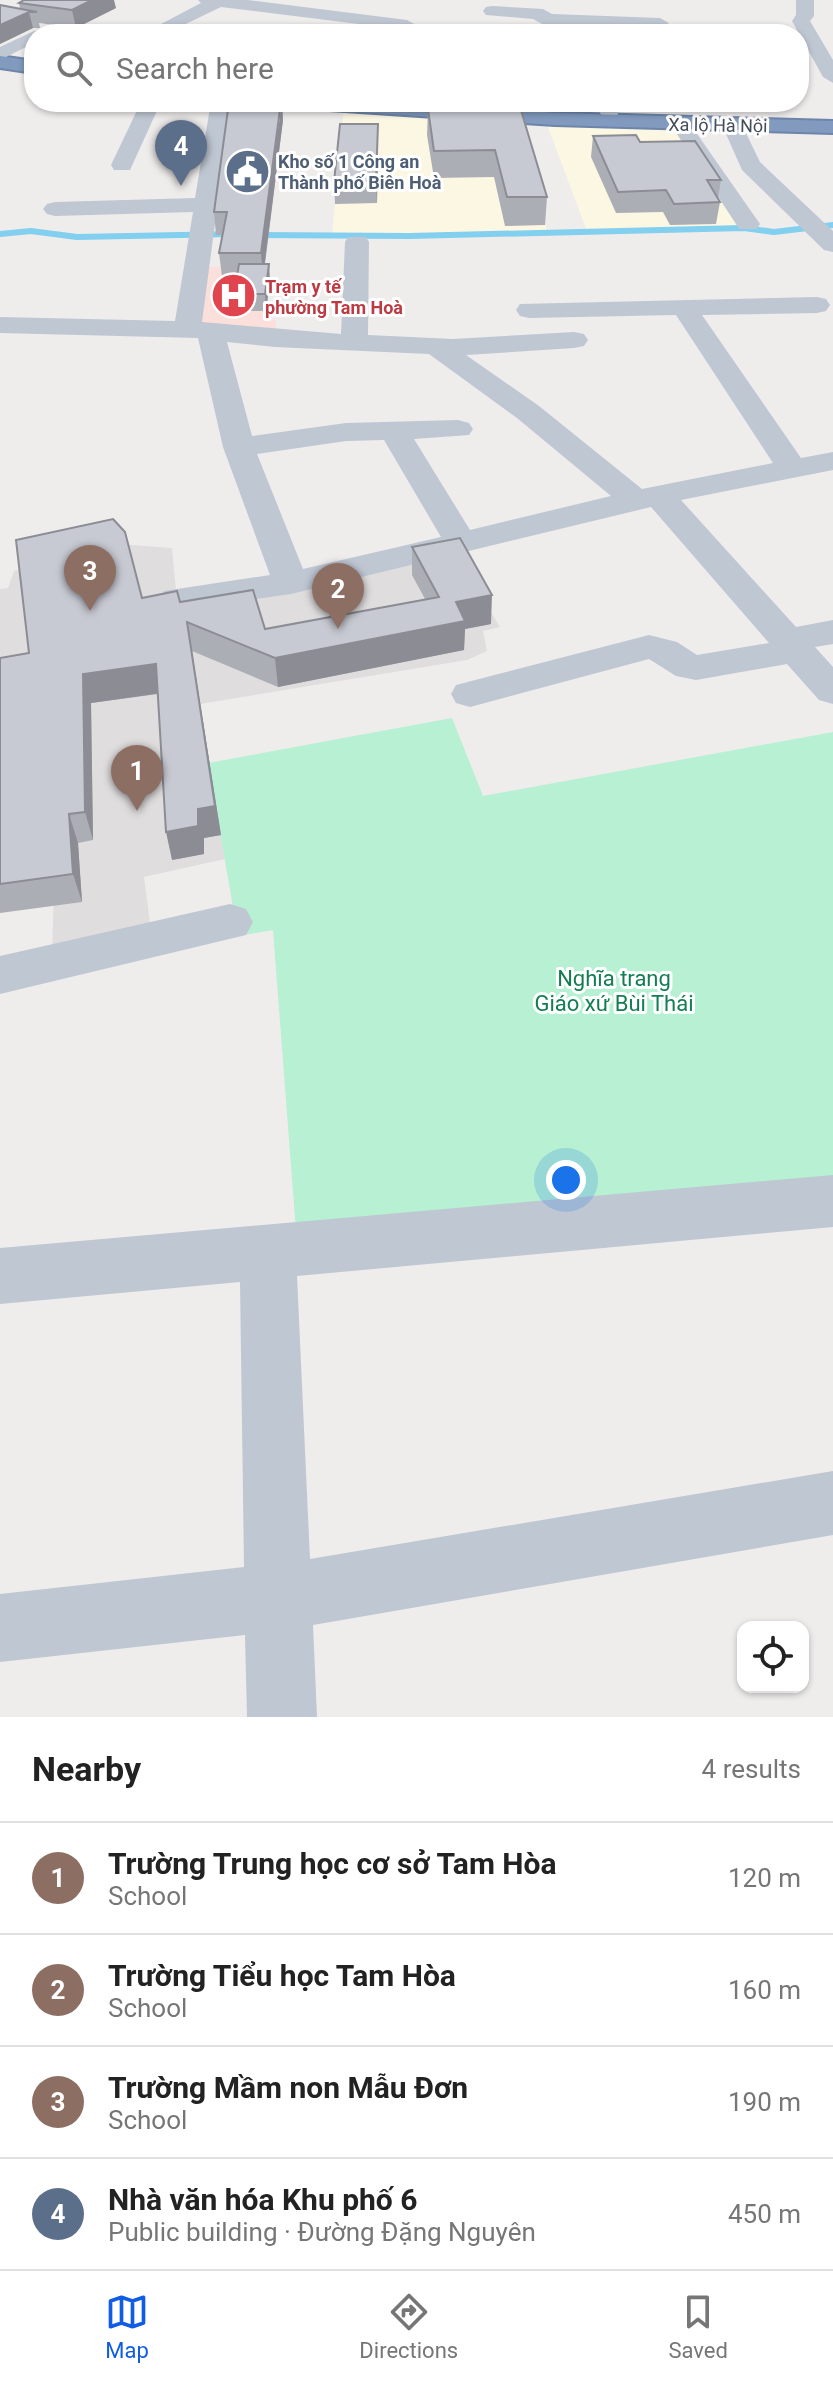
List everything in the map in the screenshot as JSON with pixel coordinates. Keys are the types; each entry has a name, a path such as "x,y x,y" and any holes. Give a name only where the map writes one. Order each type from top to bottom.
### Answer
{"highway":[{"path":"0,62 24,66"},
{"path":"0,70 24,73"},
{"name":"Xa lộ Hà Nội","path":"606,112 833,118"},
{"name":"Xa lộ Hà Nội","path":"666,114 732,125 833,127"}],"street":[{"path":"300,14 327,0"},
{"path":"170,24 215,1 397,24"},
{"path":"492,11 542,17 660,23"},
{"path":"0,54 24,41"},
{"path":"809,44 833,44"},
{"path":"809,48 833,77"},
{"path":"122,165 146,112"},
{"path":"220,112 202,237 199,330 291,583"},
{"path":"666,114 748,224"},
{"path":"732,125 750,165 821,233"},
{"path":"55,209 207,205"},
{"path":"354,343 357,242"},
{"path":"529,310 828,307"},
{"path":"685,309 792,467"},
{"path":"0,325 199,330 275,339 466,347 574,340"},
{"path":"434,345 647,498 833,691"},
{"path":"239,447 320,435 458,429"},
{"path":"393,430 461,542"},
{"path":"177,599 291,583 647,498 833,461"},
{"path":"470,694 649,647 663,648 689,668 696,668 833,632"},
{"path":"0,975 230,922"},
{"path":"0,1276 833,1201"},
{"path":"268,1250 281,1597 282,1717"},
{"path":"0,1628 281,1597 833,1503"}],"shaded area":[{"path":"344,112 401,112 515,120 548,234 332,236"},
{"path":"546,122 677,128 744,228 588,234"},
{"name":"Trạm y tế phường Tam Hoà","path":"263,266 262,280 270,280 265,319 276,320 275,335 195,326 203,267"},
{"path":"131,545 172,548 177,602 453,550 500,627 483,631 487,651 467,660 200,704 225,859 144,877 151,930 52,953 58,771 26,653 0,657 0,589 8,588 14,571"}],"green space":[{"name":"Nghĩa trang Giáo xứ Bùi Thái","path":"452,718 483,796 833,732 833,1188 296,1231 273,930 238,936 208,763"}],"building":[{"path":"24,0 92,0 72,10 19,3"},
{"path":"0,5 37,12 29,12 0,25"},
{"name":"Kho số 1 Công an Thành phố Biên Hoà","path":"228,112 280,112 261,253 219,253 227,212 214,212"},
{"path":"428,112 522,112 547,197 507,197 495,150 434,151"},
{"path":"340,124 378,124 376,181 334,182"},
{"path":"636,135 640,142 695,141 721,180 707,180 720,202 674,204 666,190 618,192 593,136"},
{"path":"239,264 269,264 265,294 234,294"},
{"path":"113,519 125,532 142,598 177,591 180,602 253,590 265,629 439,597 412,547 460,538 492,595 456,602 465,621 275,658 187,622 215,806 198,809 198,826 166,832 156,664 83,674 85,812 69,814 73,874 0,884 0,658 29,653 16,540"}],"waterway":[{"path":"257,235 409,236 744,228 774,232 833,225"},
{"path":"0,234 31,231 77,237 233,234"}],"place":[{"name":"Kho số 1 Công an Thành phố Biên Hoà","path":"247,171"},
{"name":"Nhà văn hóa Khu phố 6","path":"181,186"},
{"name":"Trạm y tế phường Tam Hoà","path":"234,296"},
{"name":"Trường Mầm non Mẫu Đơn","path":"90,611"},
{"name":"Trường Tiểu học Tam Hòa","path":"338,629"},
{"name":"Trường Trung học cơ sở Tam Hòa","path":"137,811"}]}
